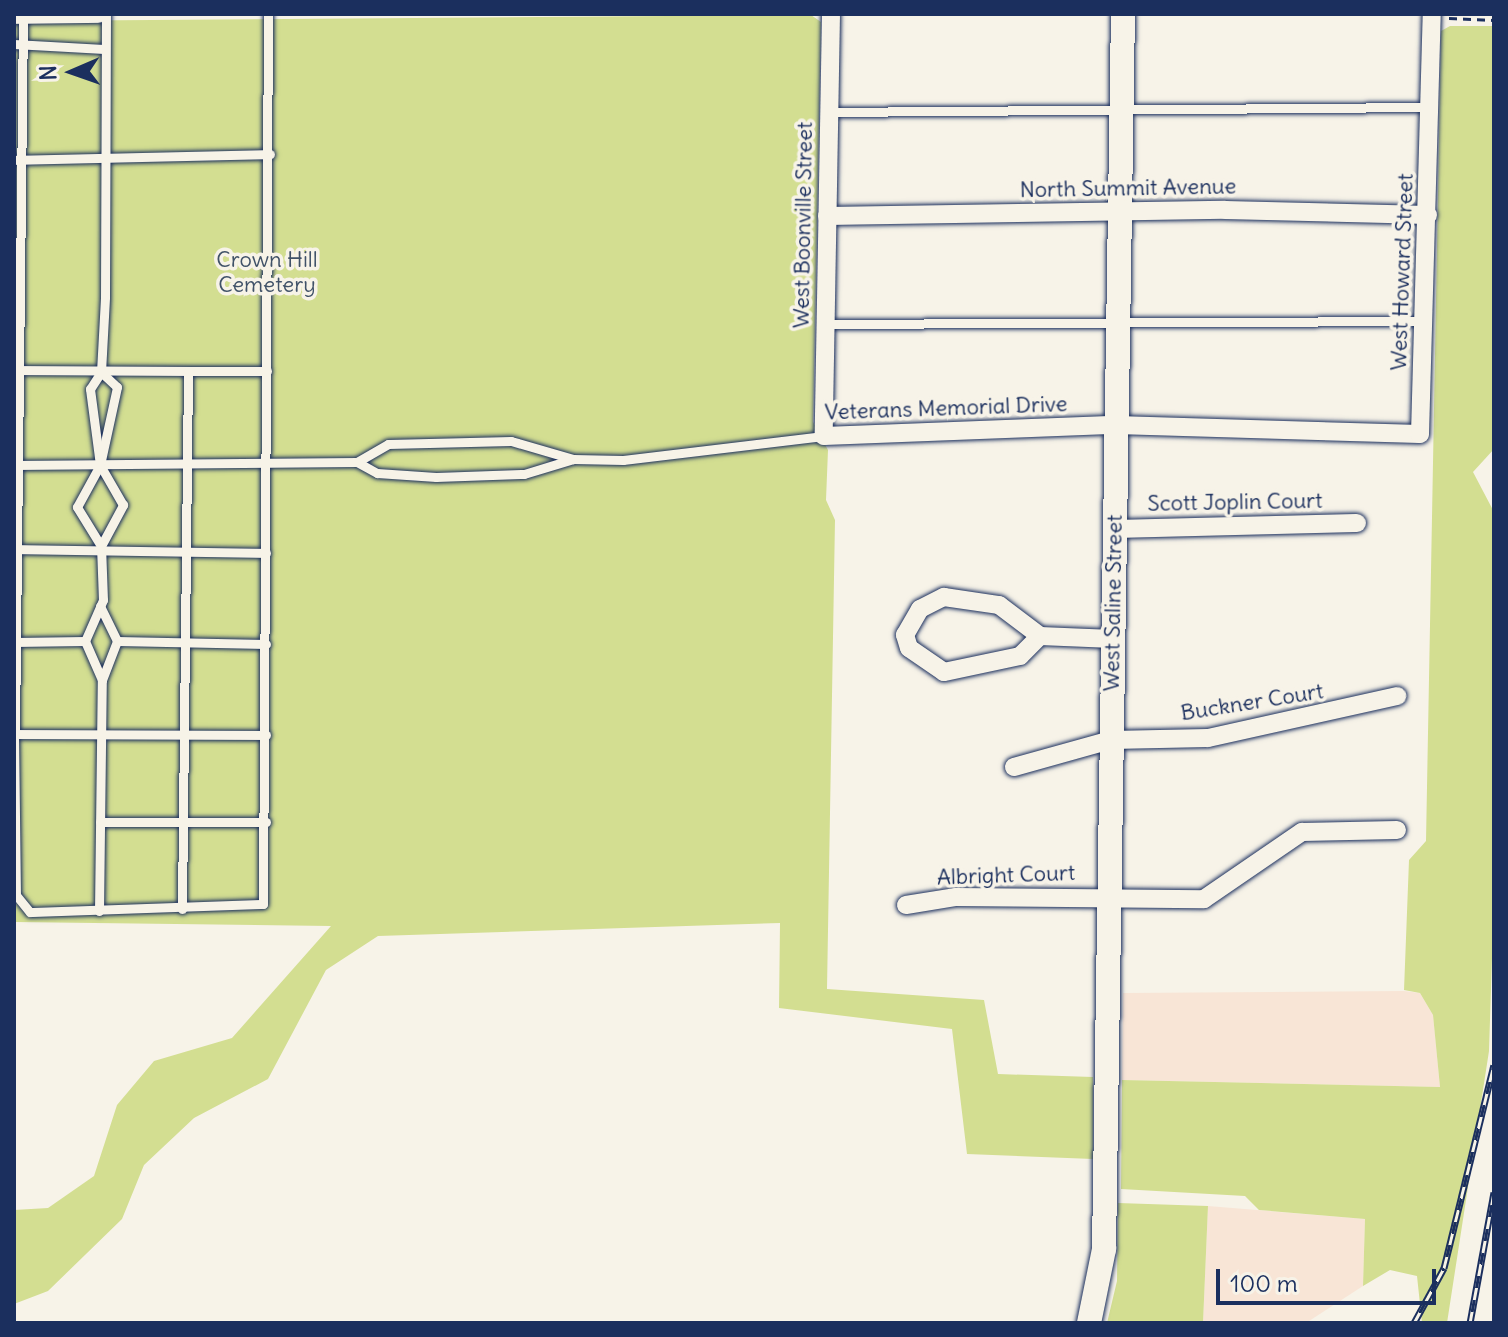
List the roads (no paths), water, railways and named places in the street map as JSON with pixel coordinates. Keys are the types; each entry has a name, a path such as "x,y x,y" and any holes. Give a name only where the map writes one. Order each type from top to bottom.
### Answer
{"street":[{"path":"14,15 98,14"},
{"name":"West Boonville Street","path":"824,436 831,14"},
{"name":"West Saline Street","path":"1089,1323 1102,1278 1105,1192 1123,14"},
{"name":"West Howard Street","path":"1322,431 1420,434 1426,321 1432,14"},
{"name":"North Summit Avenue","path":"827,216 1119,212 1428,215"},
{"name":"Veterans Memorial Drive","path":"824,436 1116,425 1322,431"},
{"name":"Scott Joplin Court","path":"1114,529 1357,523"},
{"path":"1040,636 1020,656 962,673 925,662 905,635 920,609 959,596 999,605 1040,636 1113,639"},
{"name":"Buckner Court","path":"1014,767 1111,740 1208,738 1397,696"},
{"name":"Albright Court","path":"906,905 956,897 1204,899 1302,832 1397,830"}],"lane":[{"path":"102,680 85,641 100,606 101,546 123,505 100,465 90,389 101,372 106,14"},
{"path":"23,15 18,44 14,734 20,904 30,912 263,904 266,822 264,463 270,154 268,14"},
{"path":"18,44 104,49"},
{"path":"829,112 1431,107"},
{"path":"18,160 270,154"},
{"path":"826,324 1117,320 1426,321"},
{"path":"16,370 267,371"},
{"path":"182,909 188,371"},
{"path":"101,372 117,387 100,465 77,507 101,546"},
{"name":"Veterans Memorial Drive","path":"357,462 388,444 511,441 573,459 623,460 824,436"},
{"name":"Veterans Memorial Drive","path":"16,465 357,462 377,473 436,477 524,474 573,459"},
{"path":"15,549 101,546 266,553"},
{"path":"99,911 102,680 117,641 100,606"},
{"path":"15,642 85,641"},
{"path":"117,641 266,644"},
{"path":"14,734 266,735"},
{"path":"100,822 266,822"}],"railway":[{"path":"1414,1323 1444,1268 1494,1065"},
{"path":"1470,1323 1494,1192"}],"park label":[{"name":"Crown Hill Cemetery","path":"267,272"}]}
